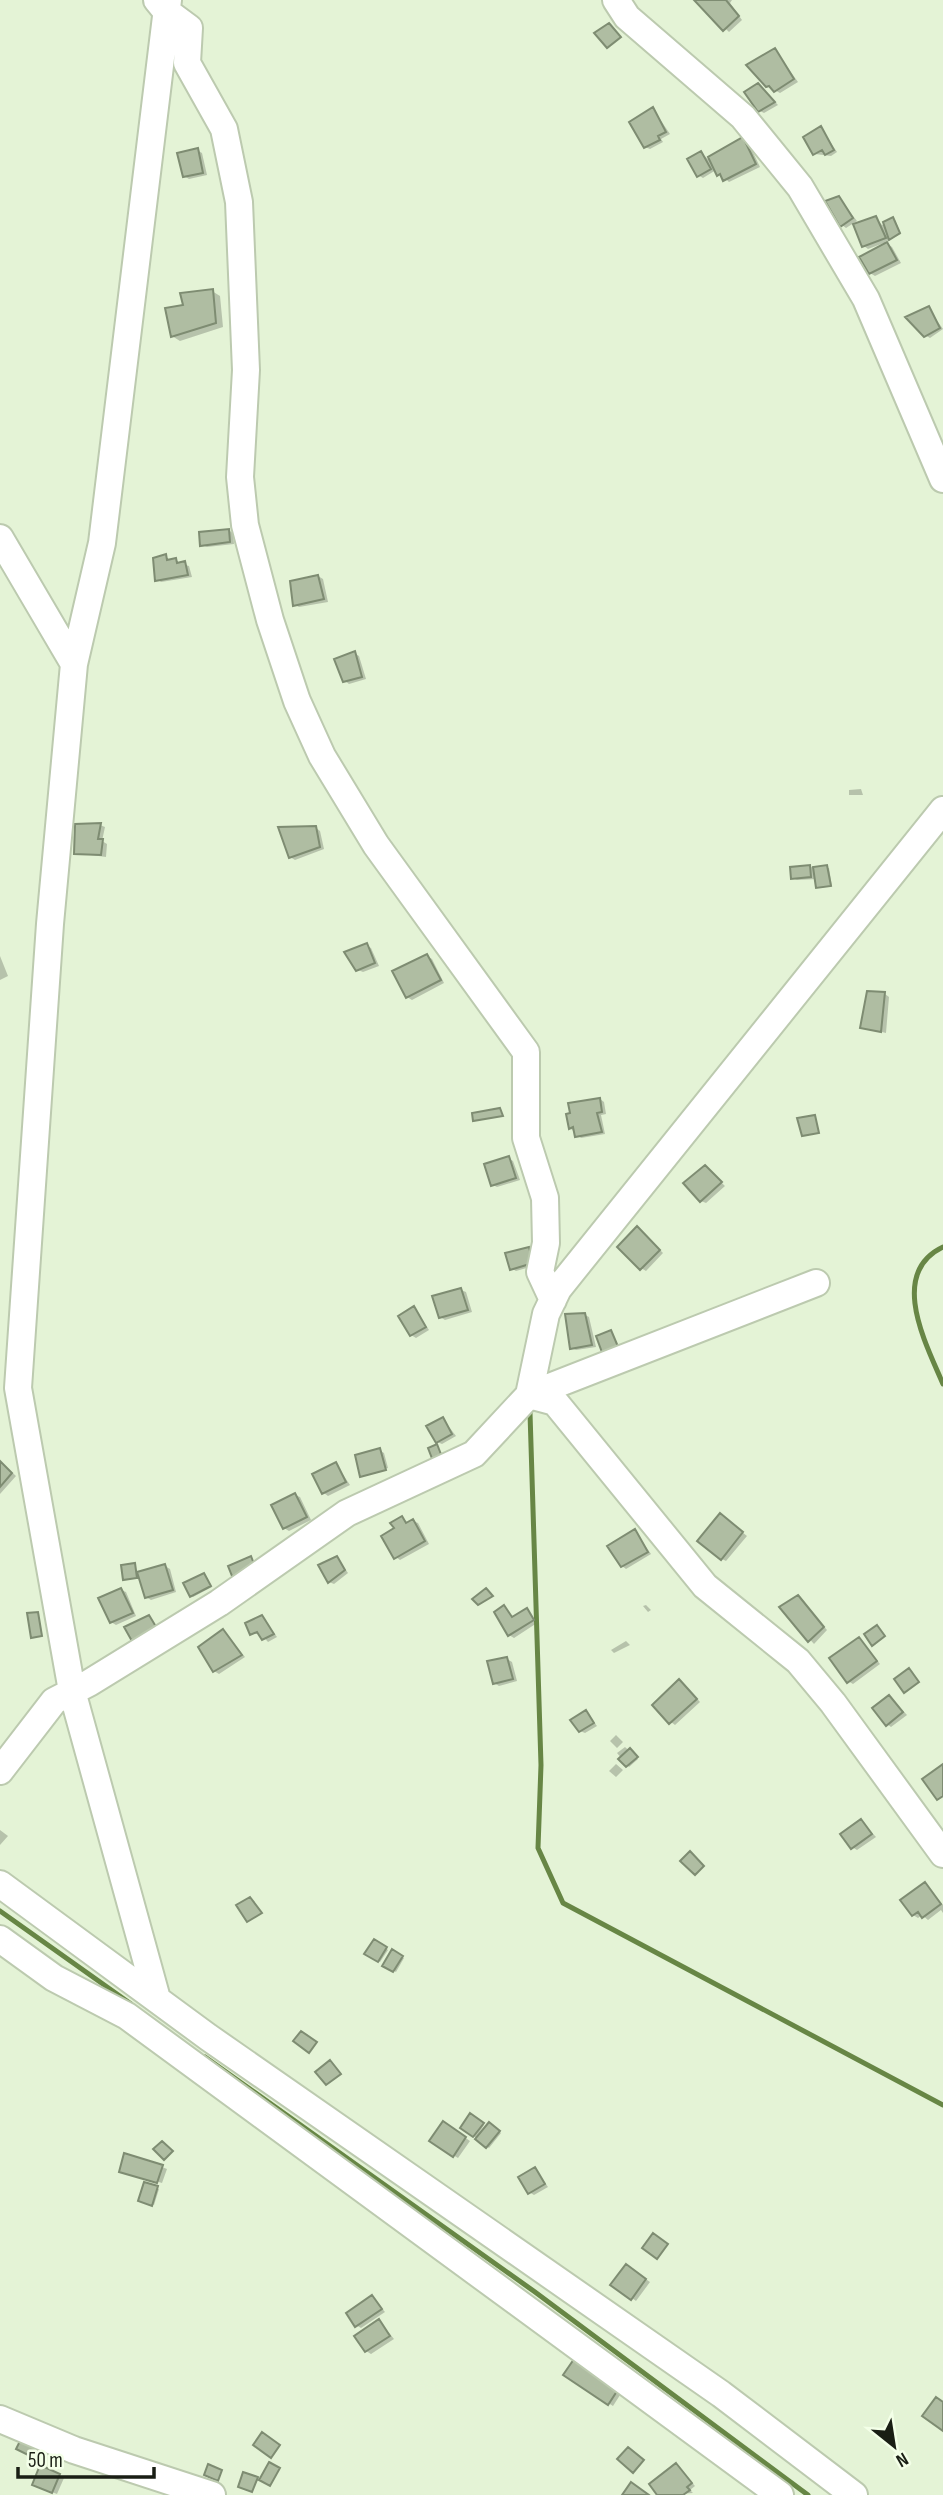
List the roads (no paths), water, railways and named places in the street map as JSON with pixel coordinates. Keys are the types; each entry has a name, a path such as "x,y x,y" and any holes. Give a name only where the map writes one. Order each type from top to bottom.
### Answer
{"street":[{"path":"616,0 627,17 743,117 800,187 866,299 943,479"},
{"path":"157,1999 72,1691 18,1388 50,924 74,664 102,543 164,4"},
{"path":"164,4 190,28 187,63 224,129 239,202 246,370 240,477 245,525 270,620 297,701 322,755 376,845 526,1052 526,1138 545,1198 546,1243 540,1272 553,1300"},
{"path":"0,538 74,664"},
{"path":"529,1395 546,1314 558,1289 943,810"},
{"path":"0,1771 41,1714 54,1701 219,1603 347,1513 474,1454 529,1395 816,1283"},
{"path":"529,1395 555,1402 705,1586 798,1661 833,1703 943,1854"},
{"path":"0,1884 157,1999 698,2378 846,2486 854,2495"},
{"path":"0,1939 54,1978 127,2016 780,2495"},
{"path":"0,2419 74,2450 212,2495"}],"waterway":[{"path":"943,1247 927,1259 917,1274 914,1291 921,1330 943,1384"},
{"path":"530,1413 541,1765 538,1848 563,1903 943,2105"},
{"path":"0,1911 131,2004"},
{"path":"205,2057 535,2292 808,2495"}]}
